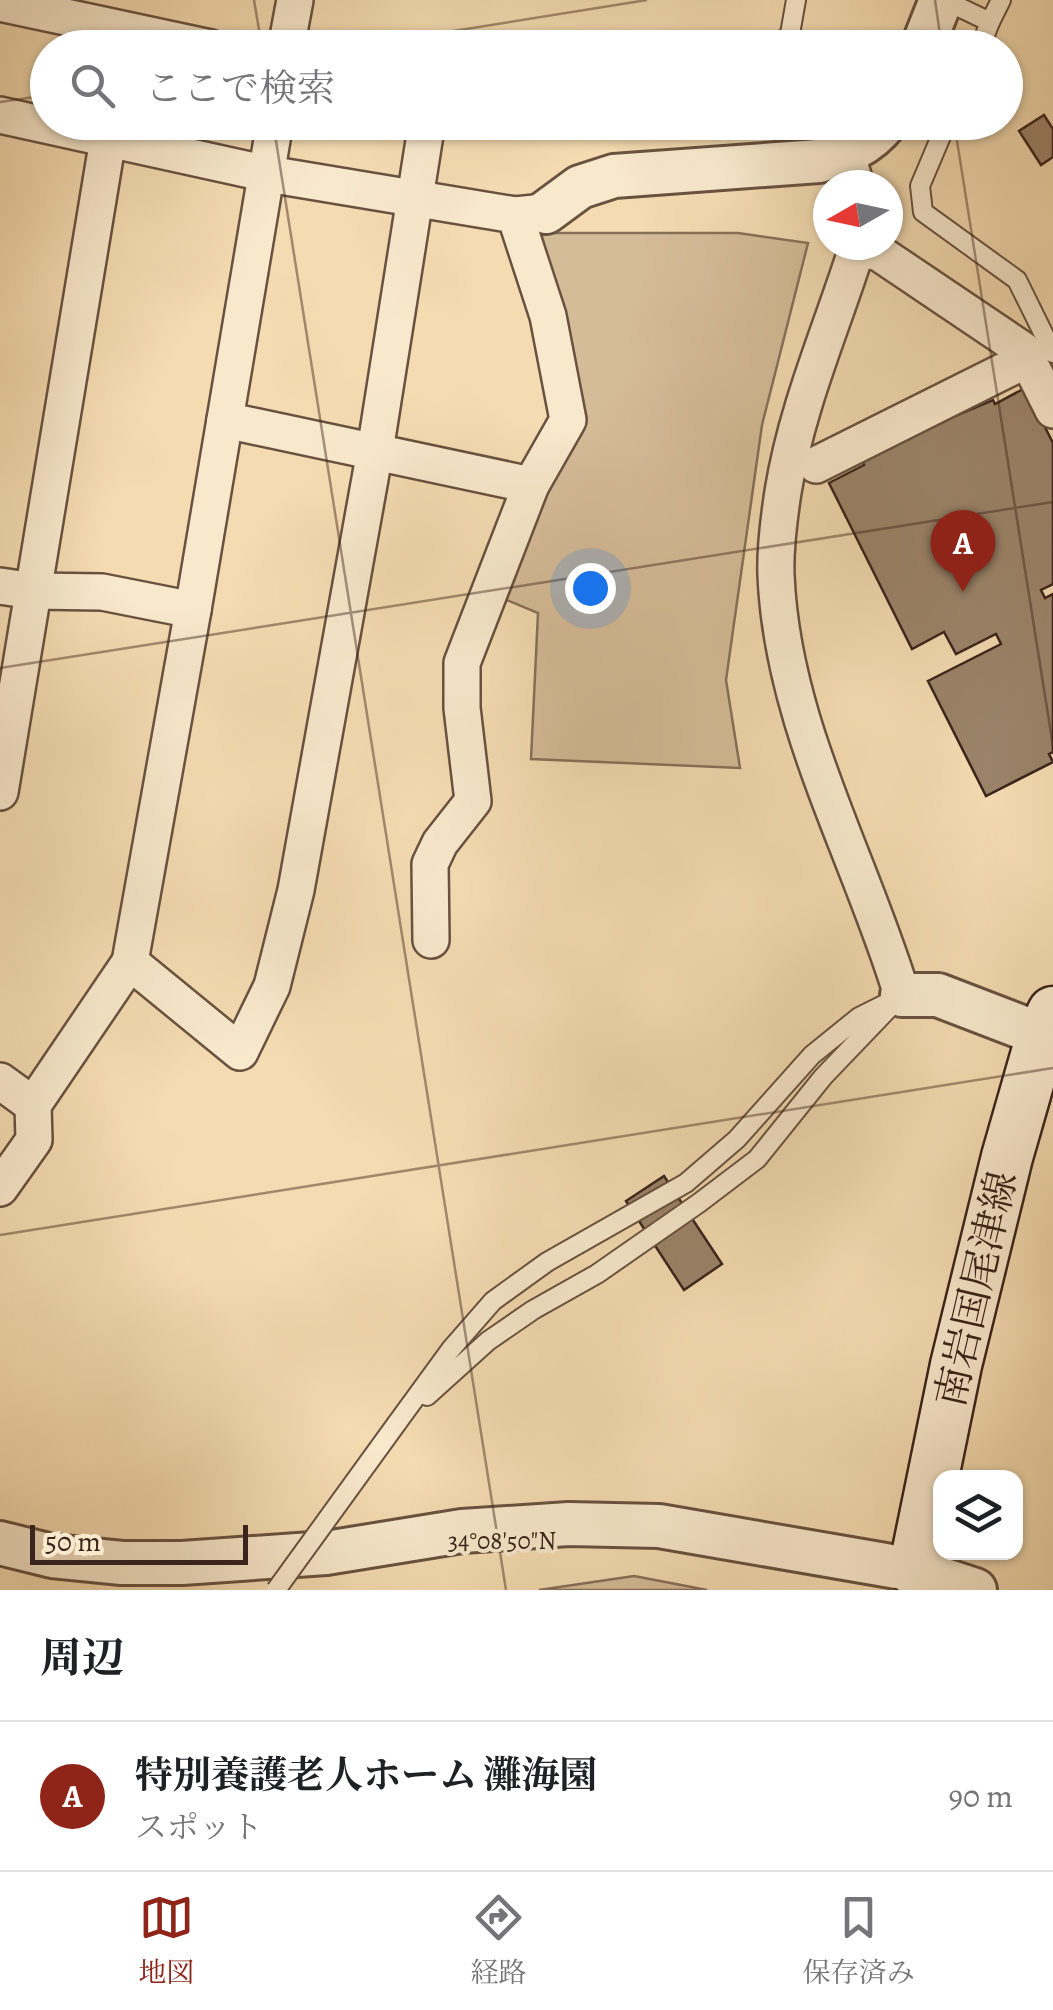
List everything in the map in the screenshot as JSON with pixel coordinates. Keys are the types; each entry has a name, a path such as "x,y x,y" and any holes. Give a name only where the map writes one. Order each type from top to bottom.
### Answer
{"main road":[{"name":"南岩国尾津線","path":"910,1580 956,1365 1008,1156 1047,1024"}],"street":[{"path":"289,30 295,0"},
{"path":"930,30 942,0"},
{"path":"0,3 127,30"},
{"path":"0,115 30,122"},
{"path":"0,792 17,588 108,140"},
{"path":"113,140 268,174 416,200 530,214 580,187 614,176 819,161 851,169 872,140"},
{"path":"0,1188 34,1140 33,1105 130,962 273,140"},
{"path":"130,962 240,1052 272,986 296,890 375,452 424,140"},
{"path":"432,940 430,864 440,843 473,802 462,708 462,663 531,485 568,420 530,214"},
{"path":"853,260 808,384 784,491 776,572 781,630 797,700 830,803 902,995 938,995 1047,1024"},
{"path":"889,260 1023,350 1046,354"},
{"path":"1046,354 1053,410"},
{"path":"816,465 1046,354"},
{"path":"225,420 531,485"},
{"path":"17,588 102,592 194,610"},
{"path":"0,1080 33,1105"},
{"path":"0,1544 52,1556 122,1563 182,1563 326,1554 462,1531 568,1524 659,1526 910,1580 975,1590"}],"lane":[{"path":"791,30 796,0"},
{"path":"942,0 990,22"},
{"path":"987,30 1001,0"},
{"path":"940,140 920,186 923,212 1017,280 1046,354"},
{"path":"397,1423 488,1341 596,1274 757,1159 823,1077 902,995"},
{"path":"276,1590 451,1349 493,1301 547,1262 686,1182 737,1139 812,1055 859,1017 902,995"}],"shaded area":[{"path":"547,233 738,233 808,243 762,425 726,680 740,768 531,759 538,613 502,598 581,427 584,410 551,281 534,240"},
{"path":"634,1576 707,1590 539,1590"}],"building":[{"path":"1044,115 1053,129 1053,157 1041,165 1023,137 1023,128"},
{"path":"1025,388 1053,443 1053,584 1041,590 1045,598 1053,594 1053,752 1049,754 1053,762 986,796 928,681 1001,644 996,634 956,654 944,632 912,649 829,483 864,465 860,456 993,400 995,404"},
{"path":"664,1176 722,1264 684,1290 626,1201"}],"place":[{"name":"特別養護老人ホーム 灘海園","path":"963,592"}]}
